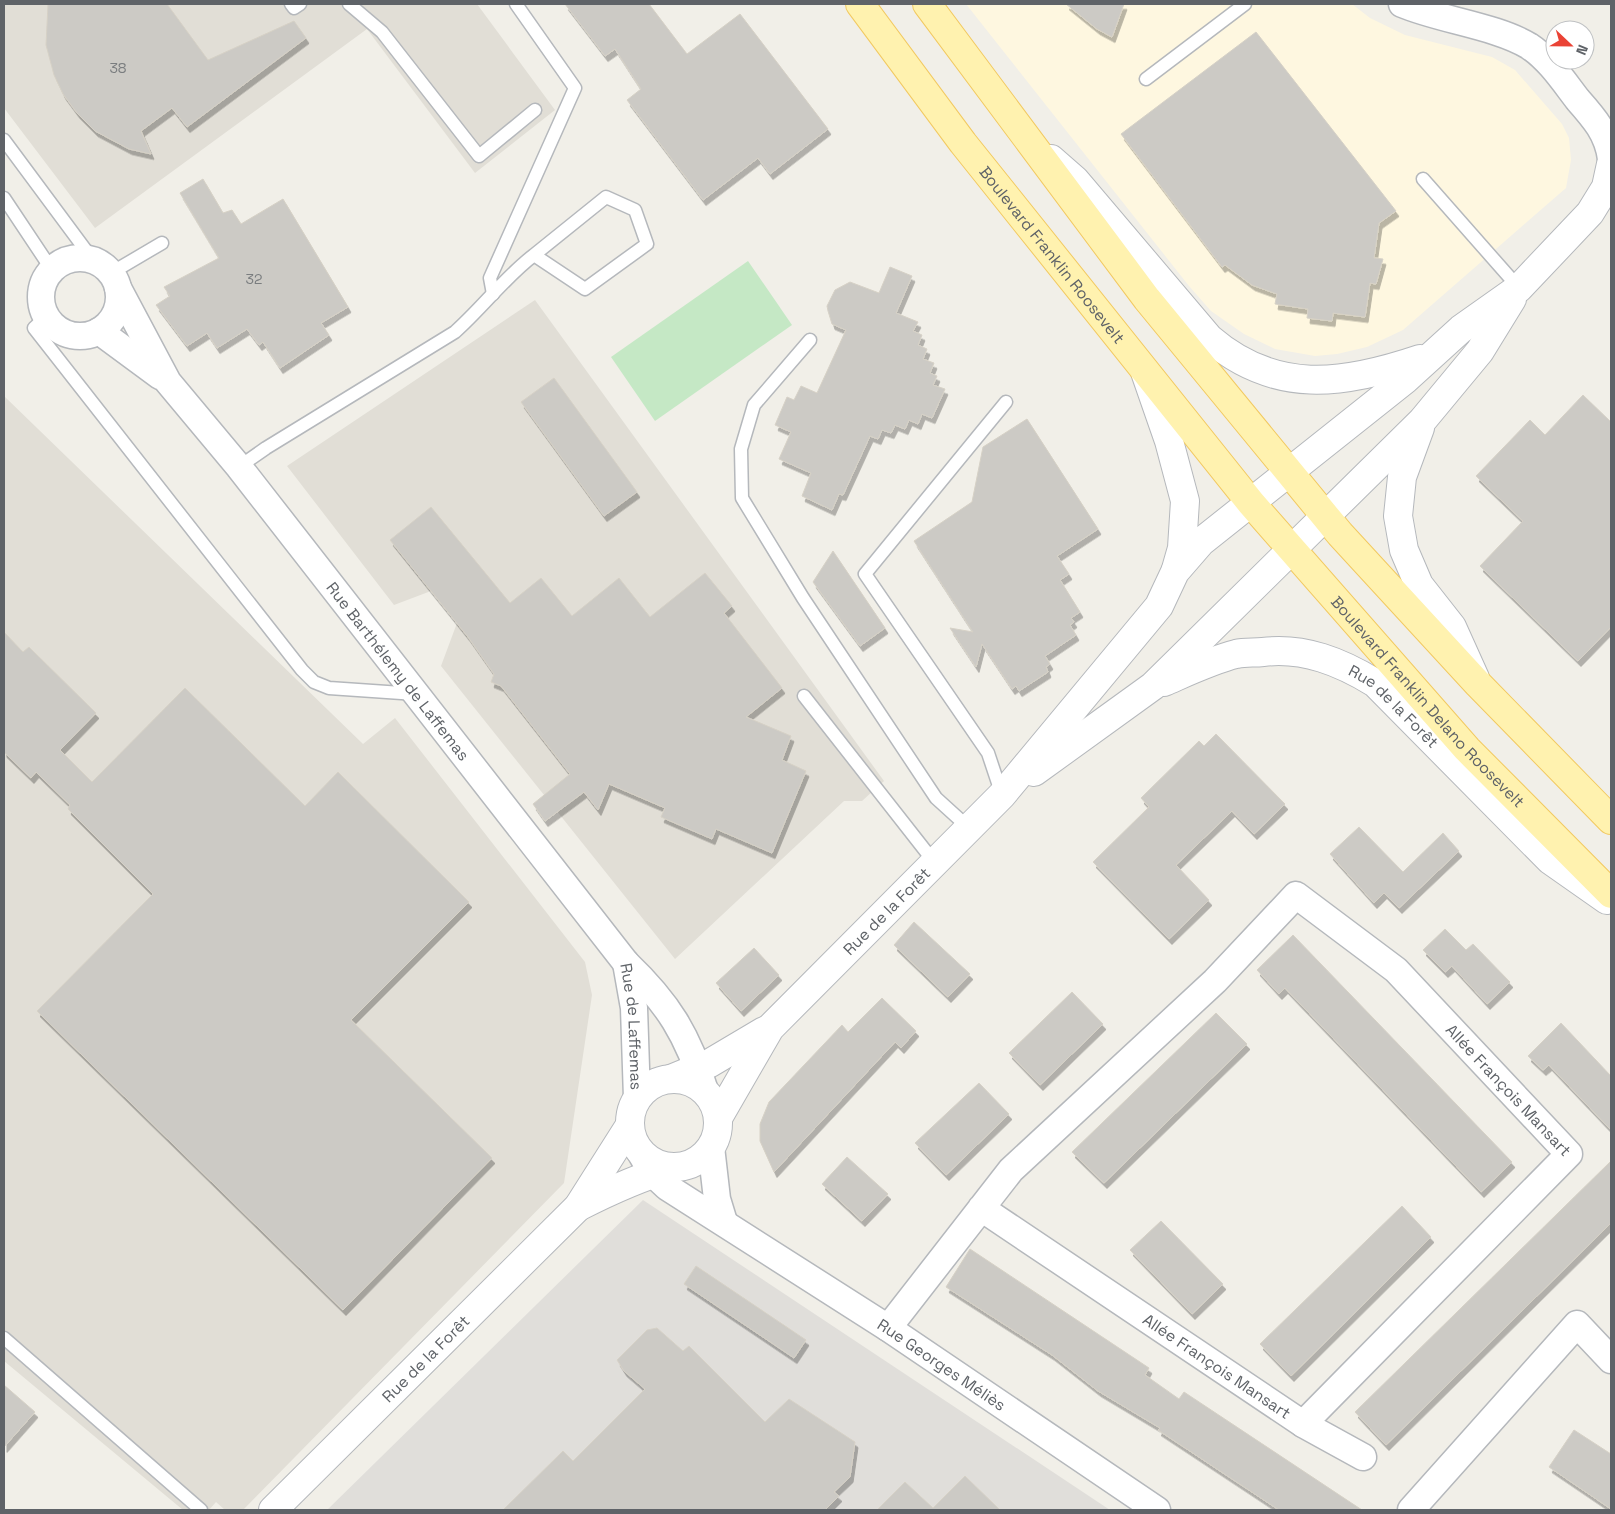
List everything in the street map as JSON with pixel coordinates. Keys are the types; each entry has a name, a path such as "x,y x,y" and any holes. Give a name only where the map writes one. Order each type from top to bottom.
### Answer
{"main road":[{"name":"Boulevard Franklin Roosevelt","path":"860,4 963,143 1251,503"},
{"path":"927,4 1147,299 1325,516 1478,684 1611,820"},
{"name":"Boulevard Franklin Delano Roosevelt","path":"1251,503 1467,749 1611,894"}],"street":[{"path":"1402,4 1422,12 1500,34 1529,46 1547,62 1600,126 1609,145 1611,158"},
{"path":"1028,140 1075,180 1209,338 1227,354 1246,365 1277,376 1313,380 1382,372 1433,354"},
{"name":"Rue de la Forêt","path":"1002,795 1153,686 1422,421 1480,351 1519,288 1590,213 1606,188 1611,164"},
{"path":"82,258 108,274 119,298 114,317 99,331 90,334 70,334 60,330 47,316 41,297 46,278 61,263 71,259 82,258"},
{"name":"Rue Barthélemy de Laffemas","path":"108,274 168,382 239,467 626,963"},
{"name":"Rue de la Forêt","path":"1175,572 1201,542 1433,354 1460,329 1519,288"},
{"name":"Rue Barthélemy de Laffemas","path":"99,331 168,382"},
{"name":"Rue de la Forêt","path":"770,1028 1002,795 1159,606 1175,572 1182,548 1185,501 1169,441 1144,368"},
{"path":"1422,421 1402,476 1398,516 1404,550 1418,585 1452,626 1478,684"},
{"name":"Rue de la Forêt","path":"1153,686 1237,654 1275,650 1302,652 1328,659 1352,669 1375,684 1550,860 1611,902"},
{"name":"Allée François Mansart","path":"888,1328 1010,1170 1215,981 1296,895 1396,970 1569,1154 1303,1424 981,1208"},
{"name":"Rue de Laffemas","path":"626,963 662,1001 678,1024 701,1080"},
{"name":"Rue de Laffemas","path":"626,963 634,1008 637,1098"},
{"path":"701,1080 714,1103 718,1118 717,1133 711,1147 701,1158 688,1165 663,1170 639,1150 632,1138 630,1125 631,1111 637,1098 652,1084 671,1079 701,1080 770,1028"},
{"path":"718,1118 770,1028"},
{"name":"Rue de la Forêt","path":"273,1510 578,1207 630,1125"},
{"path":"711,1147 717,1199 724,1222"},
{"name":"Rue de la Forêt","path":"578,1207 609,1191 663,1170"},
{"name":"Rue Georges Méliès","path":"663,1170 688,1201 724,1222 888,1328 1157,1510"},
{"path":"1411,1510 1577,1324 1611,1360"},
{"path":"1303,1424 1363,1457"}],"lane":[{"path":"291,4 294,8 300,4"},
{"path":"348,4 382,32 479,156 535,110"},
{"path":"494,294 490,278 575,88 516,4"},
{"path":"1146,79 1245,4"},
{"name":"Rue Barthélemy de Laffemas","path":"4,140 108,274"},
{"path":"1423,179 1519,288"},
{"path":"239,467 266,448 455,332 494,294 518,267 606,197 634,210 647,244 585,289 534,255"},
{"path":"4,198 46,257 52,270"},
{"path":"108,274 162,243"},
{"path":"47,316 34,328 302,670 314,682 329,688 416,694"},
{"path":"810,340 754,405 741,448 742,498 803,598 936,798 969,828"},
{"path":"1002,795 988,753 865,574 1006,402"},
{"path":"804,696 934,863"},
{"path":"4,1338 202,1510"}],"shaded area":[{"path":"4,4 477,4 555,110 475,173 367,29 95,228 4,108"},
{"path":"966,4 1352,4 1370,18 1405,35 1492,57 1515,70 1562,124 1569,138 1571,160 1566,188 1403,330 1367,347 1337,354 1315,356 1275,349 1244,334 1211,311 1189,286"},
{"path":"535,300 884,781 862,801 844,801 675,959 441,666 457,623 431,591 394,605 287,466"},
{"path":"4,396 363,744 395,718 585,962 592,995 564,1183 243,1510 225,1510 216,1502 209,1510 183,1510 4,1361"},
{"path":"643,1200 1110,1510 327,1510"}],"green space":[{"path":"748,261 792,325 655,421 611,357"}],"building":[{"path":"48,4 167,4 208,60 294,21 306,38 187,127 172,108 141,131 151,154 129,149 95,131 77,113 63,94 54,75 46,45"},
{"path":"565,4 649,4 687,54 740,14 828,129 770,174 758,158 703,200 627,100 641,89 615,49 605,56"},
{"path":"1066,4 1124,4 1112,37 1097,29"},
{"path":"1256,32 1396,211 1379,223 1374,258 1383,259 1376,284 1370,283 1365,317 1333,313 1332,321 1307,318 1308,309 1275,304 1277,294 1252,285 1225,265 1222,267 1121,134"},
{"path":"203,179 223,213 232,210 241,224 283,199 348,307 321,323 329,335 280,368 263,342 259,345 247,329 217,348 207,333 187,346 156,305 170,296 164,287 219,258 180,193"},
{"path":"890,267 912,276 896,313 918,322 913,331 922,335 918,345 927,349 923,359 934,363 930,373 937,376 933,385 945,389 932,418 922,414 918,424 909,420 905,429 895,425 891,433 882,430 878,439 870,436 843,495 839,494 832,510 802,496 811,473 779,459 791,432 775,425 787,397 794,400 801,386 817,393 846,330 832,324 828,311 827,306 835,290 850,282 879,293"},
{"path":"554,378 637,492 604,516 521,402"},
{"path":"1583,395 1611,422 1611,627 1578,661 1480,566 1523,521 1476,476 1530,420 1545,435"},
{"path":"1027,419 1098,529 1057,556 1069,574 1060,580 1080,612 1071,618 1074,622 1070,625 1076,635 1045,656 1050,664 1046,667 1048,672 1019,691 1016,686 1012,689 982,644 976,667 950,628 973,632 914,541 972,502 983,447"},
{"path":"431,507 510,603 541,578 572,616 619,578 650,617 705,573 732,606 724,613 782,688 746,717 791,736 782,760 806,771 772,853 716,829 712,839 661,817 665,808 609,784 598,810 584,792 545,821 533,804 570,774 501,686 491,682 494,674 468,637 390,540"},
{"path":"833,551 885,628 860,646 813,582"},
{"path":"4,632 23,652 29,647 96,713 60,750 92,782 185,688 305,806 338,772 469,902 351,1020 492,1158 343,1310 37,1011 153,894 68,809 70,805 36,772 31,778 4,752"},
{"path":"1216,734 1285,804 1254,834 1232,811 1176,865 1209,900 1169,939 1093,862 1149,807 1141,798 1199,741 1204,746"},
{"path":"1359,827 1403,872 1443,833 1459,851 1399,908 1384,893 1374,903 1330,854"},
{"path":"914,922 970,974 948,997 894,945"},
{"path":"1445,929 1466,950 1473,944 1510,982 1487,1004 1452,966 1445,972 1423,950"},
{"path":"1293,935 1512,1162 1481,1192 1285,988 1279,994 1257,970"},
{"path":"754,948 779,975 741,1011 716,983"},
{"path":"1072,992 1103,1024 1040,1085 1009,1053"},
{"path":"882,998 916,1031 901,1048 895,1042 774,1172 760,1141 760,1124 769,1102 842,1025 848,1032"},
{"path":"1216,1013 1247,1044 1104,1183 1072,1152"},
{"path":"1561,1023 1611,1076 1611,1130 1549,1065 1543,1070 1528,1056"},
{"path":"979,1083 1009,1114 946,1175 915,1143"},
{"path":"847,1157 888,1194 862,1221 822,1184"},
{"path":"1611,1161 1611,1223 1386,1445 1355,1412"},
{"path":"1402,1206 1431,1237 1291,1376 1260,1344"},
{"path":"1161,1221 1223,1284 1192,1314 1130,1250"},
{"path":"970,1249 1149,1368 1145,1375 1179,1399 1184,1392 1362,1510 1279,1510 1158,1430 1160,1428 1098,1391 1052,1355 946,1287"},
{"path":"696,1266 806,1340 794,1358 684,1284"},
{"path":"657,1328 683,1351 689,1346 765,1422 789,1399 855,1442 850,1477 834,1492 839,1496 825,1510 503,1510 563,1451 573,1461 645,1389 624,1371 617,1360 647,1330"},
{"path":"4,1385 35,1412 4,1447"},
{"path":"1574,1430 1611,1454 1611,1509 1549,1467"},
{"path":"965,1476 1000,1510 877,1510 905,1482 933,1508"}]}
